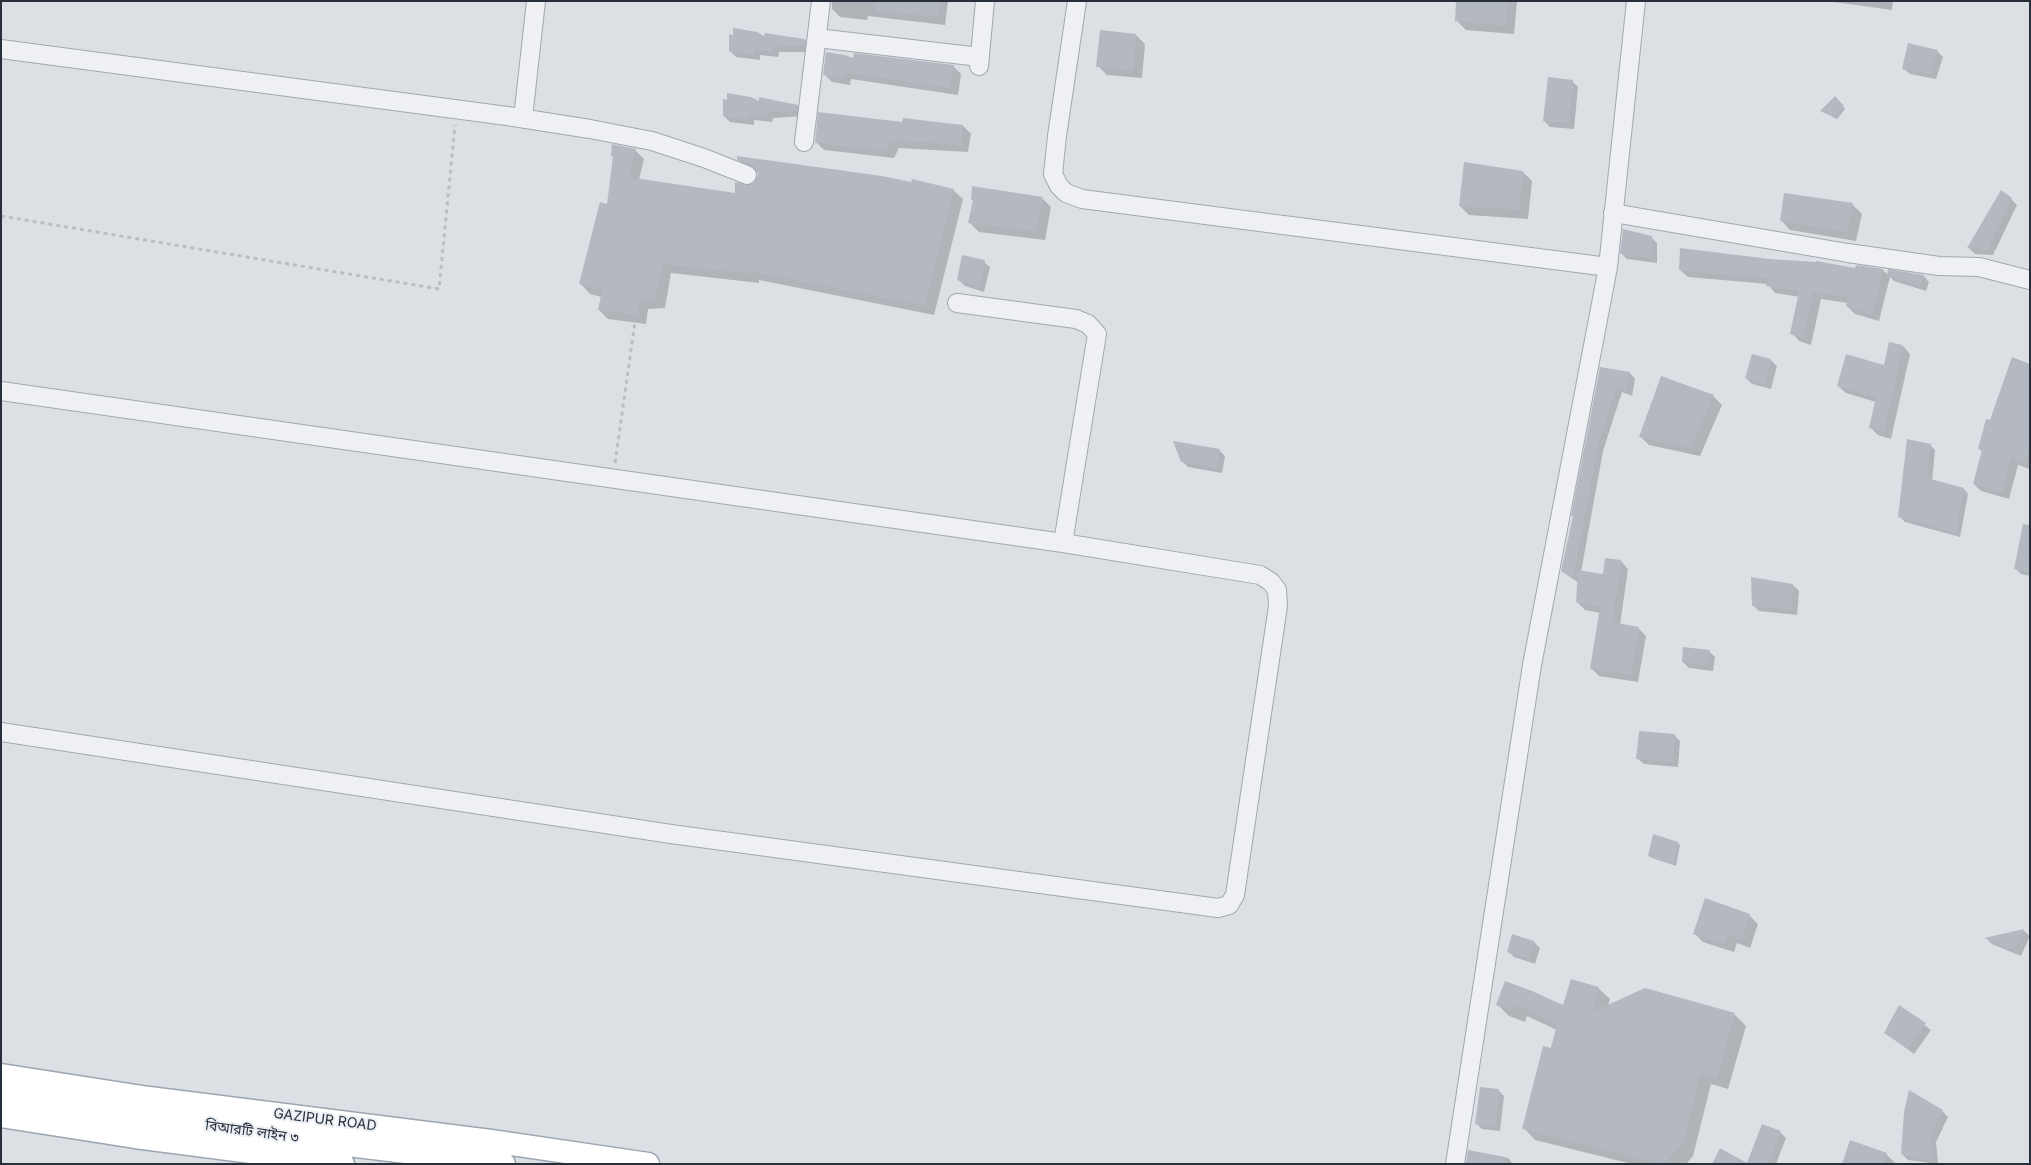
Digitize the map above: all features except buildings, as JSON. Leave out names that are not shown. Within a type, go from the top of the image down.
[{"type":"main road","name":"GAZIPUR ROAD","points":[[1,1075],[149,1098],[491,1141],[648,1164]]},
{"type":"main road","name":"বিআরটি লাইন ৩","points":[[1,1096],[307,1140],[504,1164]]},
{"type":"main road","points":[[1,1116],[136,1137],[343,1164]]},
{"type":"street","points":[[522,118],[536,1]]},
{"type":"street","points":[[804,142],[822,1]]},
{"type":"street","points":[[817,38],[979,61],[986,1]]},
{"type":"street","points":[[1077,1],[1053,174],[1059,186],[1066,193],[1082,199],[1608,267]]},
{"type":"street","points":[[1455,1164],[1532,665],[1608,267],[1636,1]]},
{"type":"street","points":[[1,49],[522,118],[652,141],[704,158],[747,175]]},
{"type":"street","points":[[1613,212],[1884,258],[1940,266],[1979,267],[2030,280]]},
{"type":"street","points":[[957,303],[1076,319],[1088,324],[1097,334],[1063,543]]},
{"type":"street","points":[[1,391],[1063,543],[1260,575],[1271,582],[1278,590],[1278,606],[1235,895],[1229,905],[1218,908],[1162,902],[671,834],[1,732]]},
{"type":"path","points":[[1,216],[439,290],[457,109]]},
{"type":"path","points":[[615,479],[615,456],[635,322]]}]
